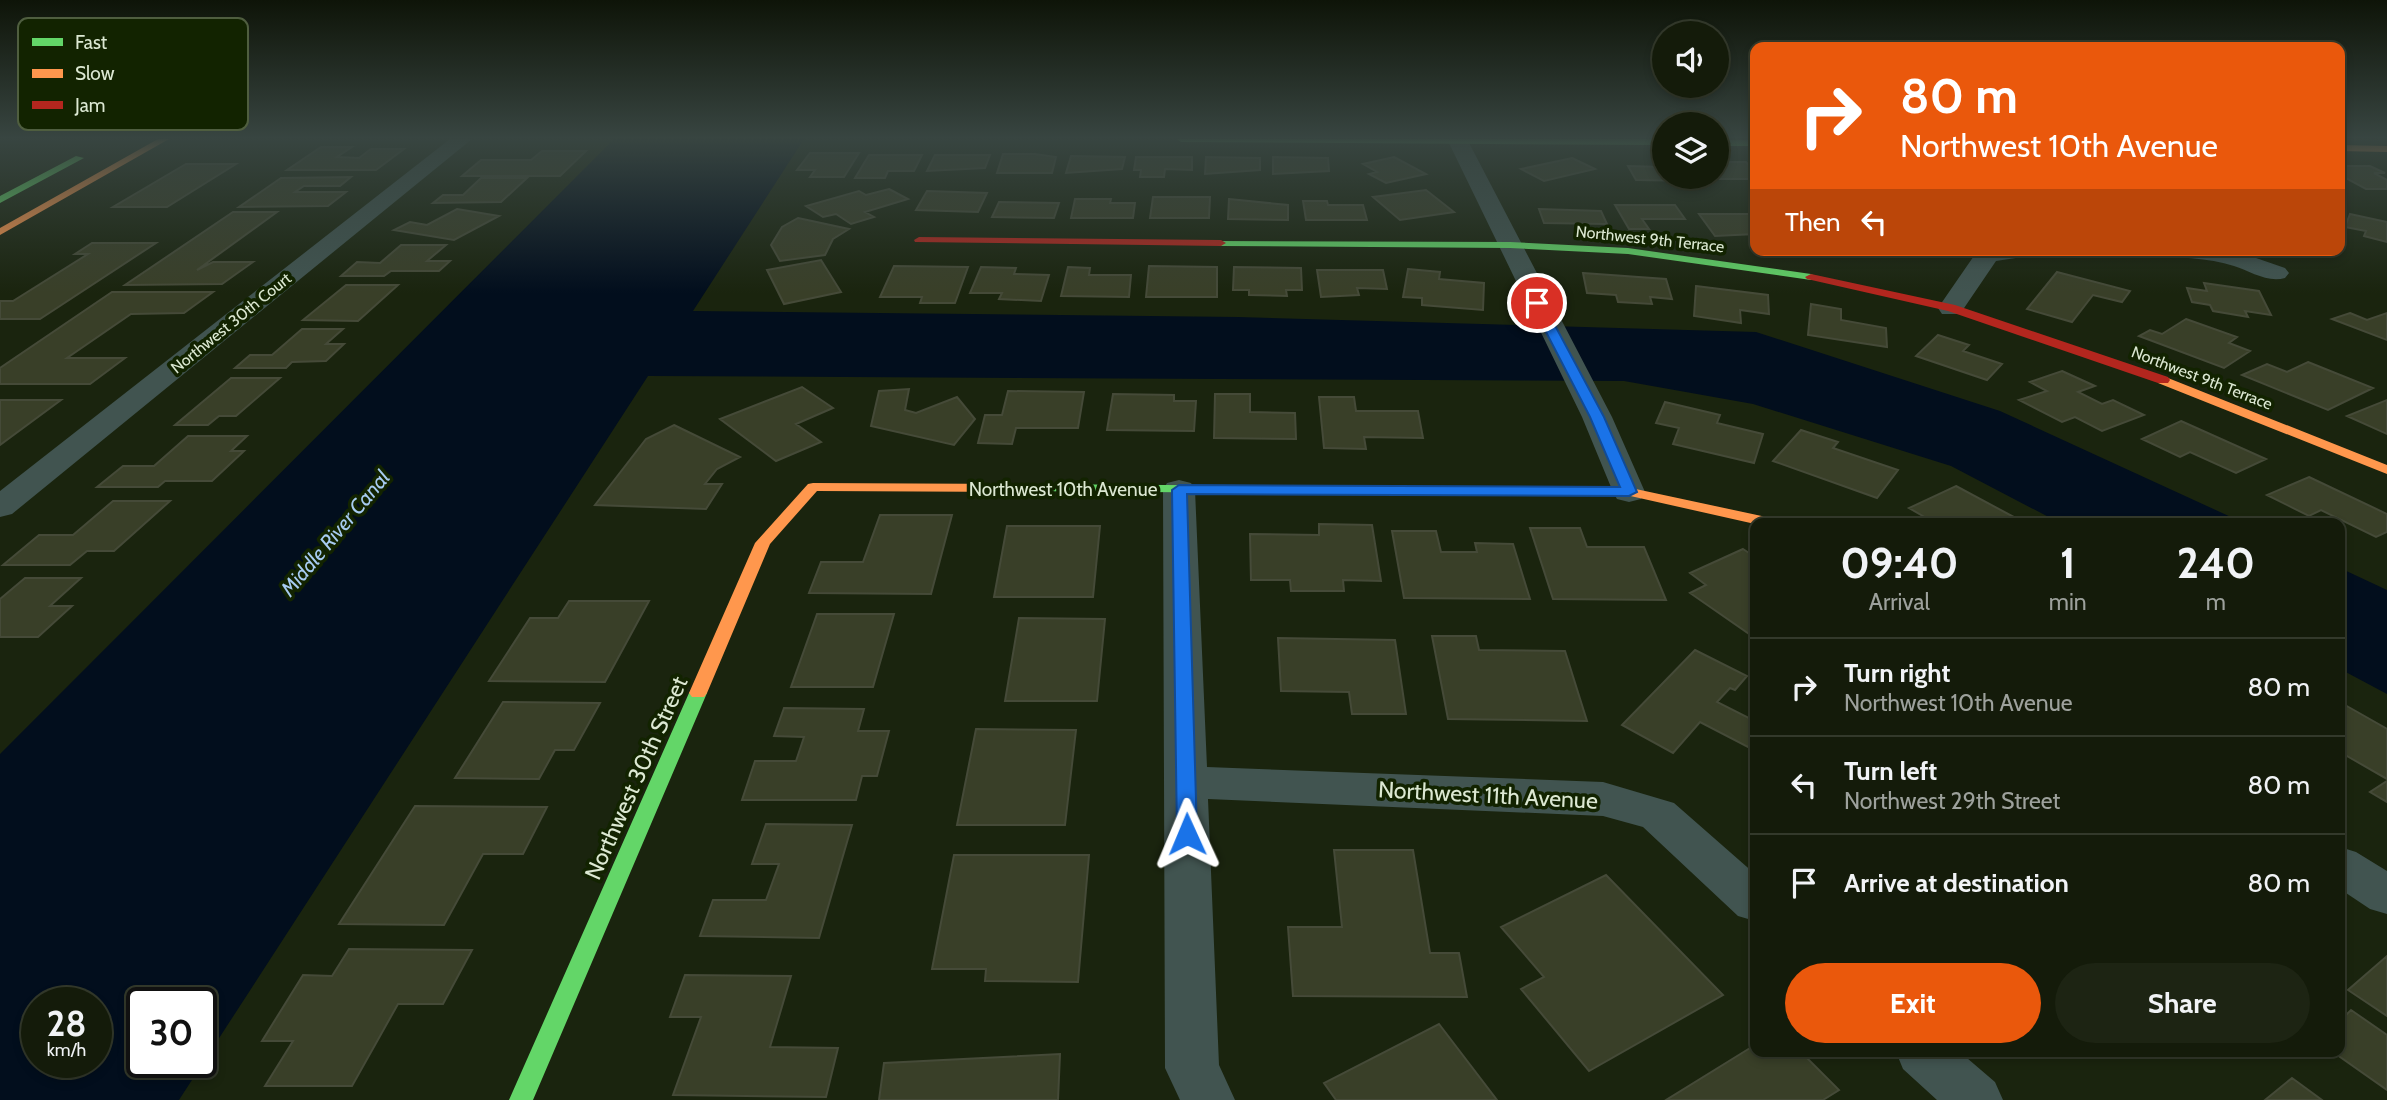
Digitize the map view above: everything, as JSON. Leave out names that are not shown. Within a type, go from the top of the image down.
[{"type":"street","points":[[0,200],[18,190]]},
{"type":"street","points":[[0,232],[73,190]]},
{"type":"street","name":"Northwest 30th Court","points":[[0,507],[398,190]]},
{"type":"street","points":[[1483,190],[1537,303],[1597,417],[1629,492]]},
{"type":"street","name":"Northwest 9th Terrace","points":[[919,240],[1510,245],[1628,251],[1797,274],[1951,308],[2167,381],[2387,470]]},
{"type":"street","points":[[1951,308],[1987,256]]},
{"type":"street","points":[[2222,256],[2236,258],[2276,273]]},
{"type":"street","name":"Northwest 10th Avenue","points":[[813,487],[1629,492],[1750,518]]},
{"type":"street","name":"Northwest 30th Street","points":[[520,1100],[763,544],[813,487]]},
{"type":"street","points":[[1179,490],[1192,1068],[1208,1100]]},
{"type":"street","name":"Northwest 11th Avenue","points":[[1186,782],[1603,799],[1658,815],[1750,898]]},
{"type":"street","points":[[2345,868],[2387,895]]},
{"type":"street","points":[[1928,1057],[1976,1100]]},
{"type":"water","name":"Middle River Canal","points":[[563,190],[771,190],[693,311],[1238,317],[1756,332],[2000,411],[2233,518],[2050,518],[1951,466],[1753,404],[1624,381],[648,376],[217,1041],[217,987],[126,987],[126,1078],[193,1078],[179,1100],[0,1100],[0,754]]},
{"type":"water","points":[[2345,570],[2387,590],[2387,694],[2345,672]]},
{"type":"building","points":[[141,190],[194,190],[167,207],[113,207]]},
{"type":"building","points":[[263,190],[346,192],[328,206],[239,207]]},
{"type":"building","points":[[468,190],[514,190],[501,202],[433,203],[443,195],[463,195]]},
{"type":"building","points":[[892,190],[908,199],[865,212],[874,217],[851,224],[836,214],[823,217],[806,206],[859,191],[866,195]]},
{"type":"building","points":[[1426,190],[1454,212],[1400,220],[1373,197]]},
{"type":"building","points":[[927,191],[987,193],[978,212],[916,210]]},
{"type":"building","points":[[1153,197],[1210,197],[1209,218],[1150,218]]},
{"type":"building","points":[[1075,199],[1111,199],[1110,203],[1135,203],[1133,218],[1071,218]]},
{"type":"building","points":[[1229,199],[1288,205],[1288,220],[1228,219]]},
{"type":"building","points":[[1303,201],[1327,201],[1328,205],[1363,205],[1367,220],[1306,220]]},
{"type":"building","points":[[999,202],[1059,203],[1054,218],[992,217]]},
{"type":"building","points":[[1615,205],[1675,205],[1685,219],[1642,219],[1649,229],[1629,229]]},
{"type":"building","points":[[457,209],[499,216],[454,240],[394,230],[410,222],[427,225]]},
{"type":"building","points":[[1539,209],[1601,211],[1607,224],[1544,223]]},
{"type":"building","points":[[233,212],[277,212],[197,270],[213,262],[253,262],[222,284],[125,285]]},
{"type":"building","points":[[1699,214],[1750,214],[1750,234],[1715,236]]},
{"type":"building","points":[[2350,214],[2387,222],[2387,242],[2364,236],[2366,231],[2345,227]]},
{"type":"building","points":[[798,218],[849,229],[833,239],[825,255],[780,261],[771,245],[782,227]]},
{"type":"building","points":[[92,243],[156,243],[40,319],[0,319],[0,301],[13,301],[88,254],[75,254]]},
{"type":"building","points":[[401,245],[446,245],[427,261],[450,261],[439,271],[391,271],[384,276],[341,276],[357,262],[380,263]]},
{"type":"building","points":[[821,260],[841,292],[784,304],[767,270]]},
{"type":"building","points":[[894,266],[968,267],[955,303],[920,303],[922,297],[880,297]]},
{"type":"building","points":[[1149,266],[1217,267],[1217,297],[1146,297]]},
{"type":"building","points":[[981,267],[1016,268],[1014,274],[1049,275],[1041,301],[999,299],[1002,293],[970,293]]},
{"type":"building","points":[[1068,267],[1090,268],[1089,275],[1131,275],[1129,297],[1061,296]]},
{"type":"building","points":[[1234,267],[1301,268],[1302,290],[1286,290],[1287,296],[1249,295],[1249,290],[1233,290]]},
{"type":"building","points":[[1408,269],[1440,272],[1439,279],[1484,283],[1483,310],[1422,305],[1422,298],[1403,297]]},
{"type":"building","points":[[1317,270],[1383,270],[1387,289],[1357,288],[1359,295],[1321,297]]},
{"type":"building","points":[[2057,272],[2130,291],[2122,302],[2093,295],[2072,322],[2027,309]]},
{"type":"building","points":[[1583,273],[1666,279],[1672,299],[1650,297],[1652,304],[1618,302],[1616,295],[1587,293]]},
{"type":"building","points":[[2204,283],[2259,291],[2271,315],[2245,311],[2248,317],[2213,311],[2210,305],[2192,302],[2187,288],[2207,291]]},
{"type":"building","points":[[346,285],[398,285],[358,321],[303,320]]},
{"type":"building","points":[[1696,286],[1768,295],[1769,314],[1740,310],[1741,323],[1694,316]]},
{"type":"building","points":[[112,292],[213,292],[184,313],[131,314],[67,358],[125,358],[90,384],[0,384],[0,368]]},
{"type":"building","points":[[1811,304],[1841,309],[1841,320],[1886,328],[1887,347],[1808,335]]},
{"type":"building","points":[[2350,313],[2367,320],[2387,313],[2387,340],[2332,319]]},
{"type":"building","points":[[2186,319],[2237,337],[2229,343],[2250,351],[2224,368],[2139,336],[2150,330],[2162,334]]},
{"type":"building","points":[[302,329],[343,329],[326,344],[344,344],[326,361],[292,362],[286,368],[235,368],[250,355],[272,355]]},
{"type":"building","points":[[1938,335],[1969,345],[1963,351],[2002,364],[1987,380],[1916,356]]},
{"type":"building","points":[[2308,362],[2373,388],[2328,410],[2242,375],[2267,364],[2287,372]]},
{"type":"building","points":[[2062,371],[2095,386],[2078,392],[2102,404],[2113,400],[2144,415],[2102,431],[2075,417],[2062,422],[2019,400],[2047,391],[2030,382]]},
{"type":"building","points":[[231,378],[280,378],[236,416],[219,416],[208,425],[175,425]]},
{"type":"building","points":[[802,387],[833,408],[796,424],[821,442],[776,461],[720,419]]},
{"type":"building","points":[[909,389],[905,410],[916,413],[957,397],[975,419],[954,445],[871,426],[879,391]]},
{"type":"building","points":[[1008,391],[1084,392],[1078,428],[1016,428],[1012,444],[978,443],[985,415],[1002,415]]},
{"type":"building","points":[[1113,394],[1174,395],[1174,401],[1196,401],[1194,431],[1107,430]]},
{"type":"building","points":[[1215,394],[1250,394],[1250,412],[1295,413],[1296,439],[1214,438]]},
{"type":"building","points":[[1319,397],[1354,397],[1356,411],[1418,411],[1423,438],[1364,437],[1366,449],[1324,448]]},
{"type":"building","points":[[0,400],[61,400],[0,445]]},
{"type":"building","points":[[2387,400],[2387,434],[2347,416]]},
{"type":"building","points":[[1665,402],[1720,415],[1717,423],[1763,434],[1754,463],[1673,444],[1679,428],[1656,423]]},
{"type":"building","points":[[2181,421],[2266,459],[2236,473],[2190,452],[2180,457],[2142,439]]},
{"type":"building","points":[[674,425],[740,457],[717,469],[705,484],[722,484],[706,509],[595,505],[646,439]]},
{"type":"building","points":[[1801,430],[1838,442],[1833,448],[1898,470],[1877,498],[1773,461]]},
{"type":"building","points":[[188,436],[247,436],[231,451],[244,451],[212,481],[165,481],[158,487],[97,487],[123,466],[154,466]]},
{"type":"building","points":[[2309,477],[2387,514],[2387,532],[2376,537],[2345,522],[2345,518],[2337,518],[2321,510],[2309,516],[2267,495]]},
{"type":"building","points":[[1956,486],[2016,518],[1926,518],[1909,508]]},
{"type":"building","points":[[113,501],[170,501],[114,551],[87,551],[70,565],[3,565],[39,535],[73,535]]},
{"type":"building","points":[[880,515],[952,515],[931,594],[809,593],[821,562],[863,562]]},
{"type":"building","points":[[1319,524],[1372,525],[1381,581],[1343,580],[1344,591],[1291,591],[1290,580],[1251,580],[1250,534],[1319,535]]},
{"type":"building","points":[[1007,526],[1100,526],[1093,597],[994,597]]},
{"type":"building","points":[[1530,528],[1580,528],[1587,547],[1644,547],[1666,600],[1553,599]]},
{"type":"building","points":[[1392,531],[1436,531],[1441,552],[1477,552],[1475,543],[1513,544],[1530,599],[1404,598]]},
{"type":"building","points":[[1743,549],[1750,554],[1750,635],[1690,593],[1706,585],[1690,573]]},
{"type":"building","points":[[25,578],[81,578],[50,606],[72,606],[38,637],[0,637],[0,599]]},
{"type":"building","points":[[569,601],[649,601],[605,682],[489,681],[530,618],[558,618]]},
{"type":"building","points":[[817,614],[894,614],[873,687],[791,687]]},
{"type":"building","points":[[1019,618],[1105,619],[1097,701],[1005,701]]},
{"type":"building","points":[[1432,636],[1476,636],[1479,650],[1565,651],[1587,721],[1448,719]]},
{"type":"building","points":[[1278,638],[1395,640],[1406,714],[1352,714],[1349,692],[1281,691]]},
{"type":"building","points":[[1695,650],[1747,676],[1735,690],[1730,688],[1717,702],[1750,718],[1748,747],[1700,722],[1673,753],[1622,725]]},
{"type":"building","points":[[503,702],[600,703],[574,750],[555,750],[539,779],[455,778]]},
{"type":"building","points":[[2345,705],[2387,729],[2387,779],[2345,755]]},
{"type":"building","points":[[784,708],[864,709],[858,731],[889,731],[877,776],[862,776],[856,800],[742,800],[755,761],[796,761],[804,737],[774,736]]},
{"type":"building","points":[[976,729],[1076,730],[1065,825],[957,825]]},
{"type":"building","points":[[2387,781],[2387,802],[2370,792]]},
{"type":"building","points":[[415,806],[547,807],[523,854],[483,854],[444,925],[339,924]]},
{"type":"building","points":[[766,824],[852,825],[819,938],[700,936],[713,900],[766,900],[779,864],[752,864]]},
{"type":"building","points":[[1334,850],[1413,850],[1430,953],[1459,953],[1467,997],[1293,996],[1288,927],[1342,927]]},
{"type":"building","points":[[954,855],[1089,855],[1078,982],[985,981],[986,969],[932,969]]},
{"type":"building","points":[[1606,875],[1723,995],[1589,1071],[1521,989],[1544,977],[1501,927]]},
{"type":"building","points":[[349,949],[472,950],[443,1004],[398,1004],[352,1086],[265,1086],[293,1041],[262,1041],[303,975],[332,976]]},
{"type":"building","points":[[2387,956],[2387,1016],[2348,990]]},
{"type":"building","points":[[685,975],[791,976],[770,1047],[838,1048],[826,1097],[673,1095],[701,1017],[670,1017]]},
{"type":"building","points":[[2351,1010],[2387,1035],[2387,1090],[2340,1057],[2345,1057],[2345,1016]]},
{"type":"building","points":[[1439,1024],[1497,1100],[1336,1100],[1324,1083]]},
{"type":"building","points":[[1750,1048],[1750,1057],[1806,1057],[1839,1090],[1823,1100],[1666,1100]]},
{"type":"building","points":[[1060,1054],[1058,1100],[879,1100],[884,1063]]},
{"type":"building","points":[[2292,1078],[2322,1100],[2265,1100]]},
{"type":"traffic: fast","points":[[0,200],[18,190]]},
{"type":"traffic: fast","points":[[1221,243],[1510,245],[1628,251],[1811,277]]},
{"type":"traffic: fast","points":[[1021,488],[1631,492]]},
{"type":"traffic: fast","points":[[521,1100],[698,693]]},
{"type":"traffic: slow","points":[[0,232],[73,190]]},
{"type":"traffic: slow","points":[[2163,380],[2387,470]]},
{"type":"traffic: slow","points":[[698,693],[763,543],[813,487],[1021,488]]},
{"type":"traffic: slow","points":[[1631,492],[1750,518]]},
{"type":"traffic: jam","points":[[919,240],[1221,243]]},
{"type":"traffic: jam","points":[[1811,277],[1951,308],[2163,380]]},
{"type":"route","points":[[1187,834],[1179,490],[1629,492],[1597,417],[1537,303]]}]
